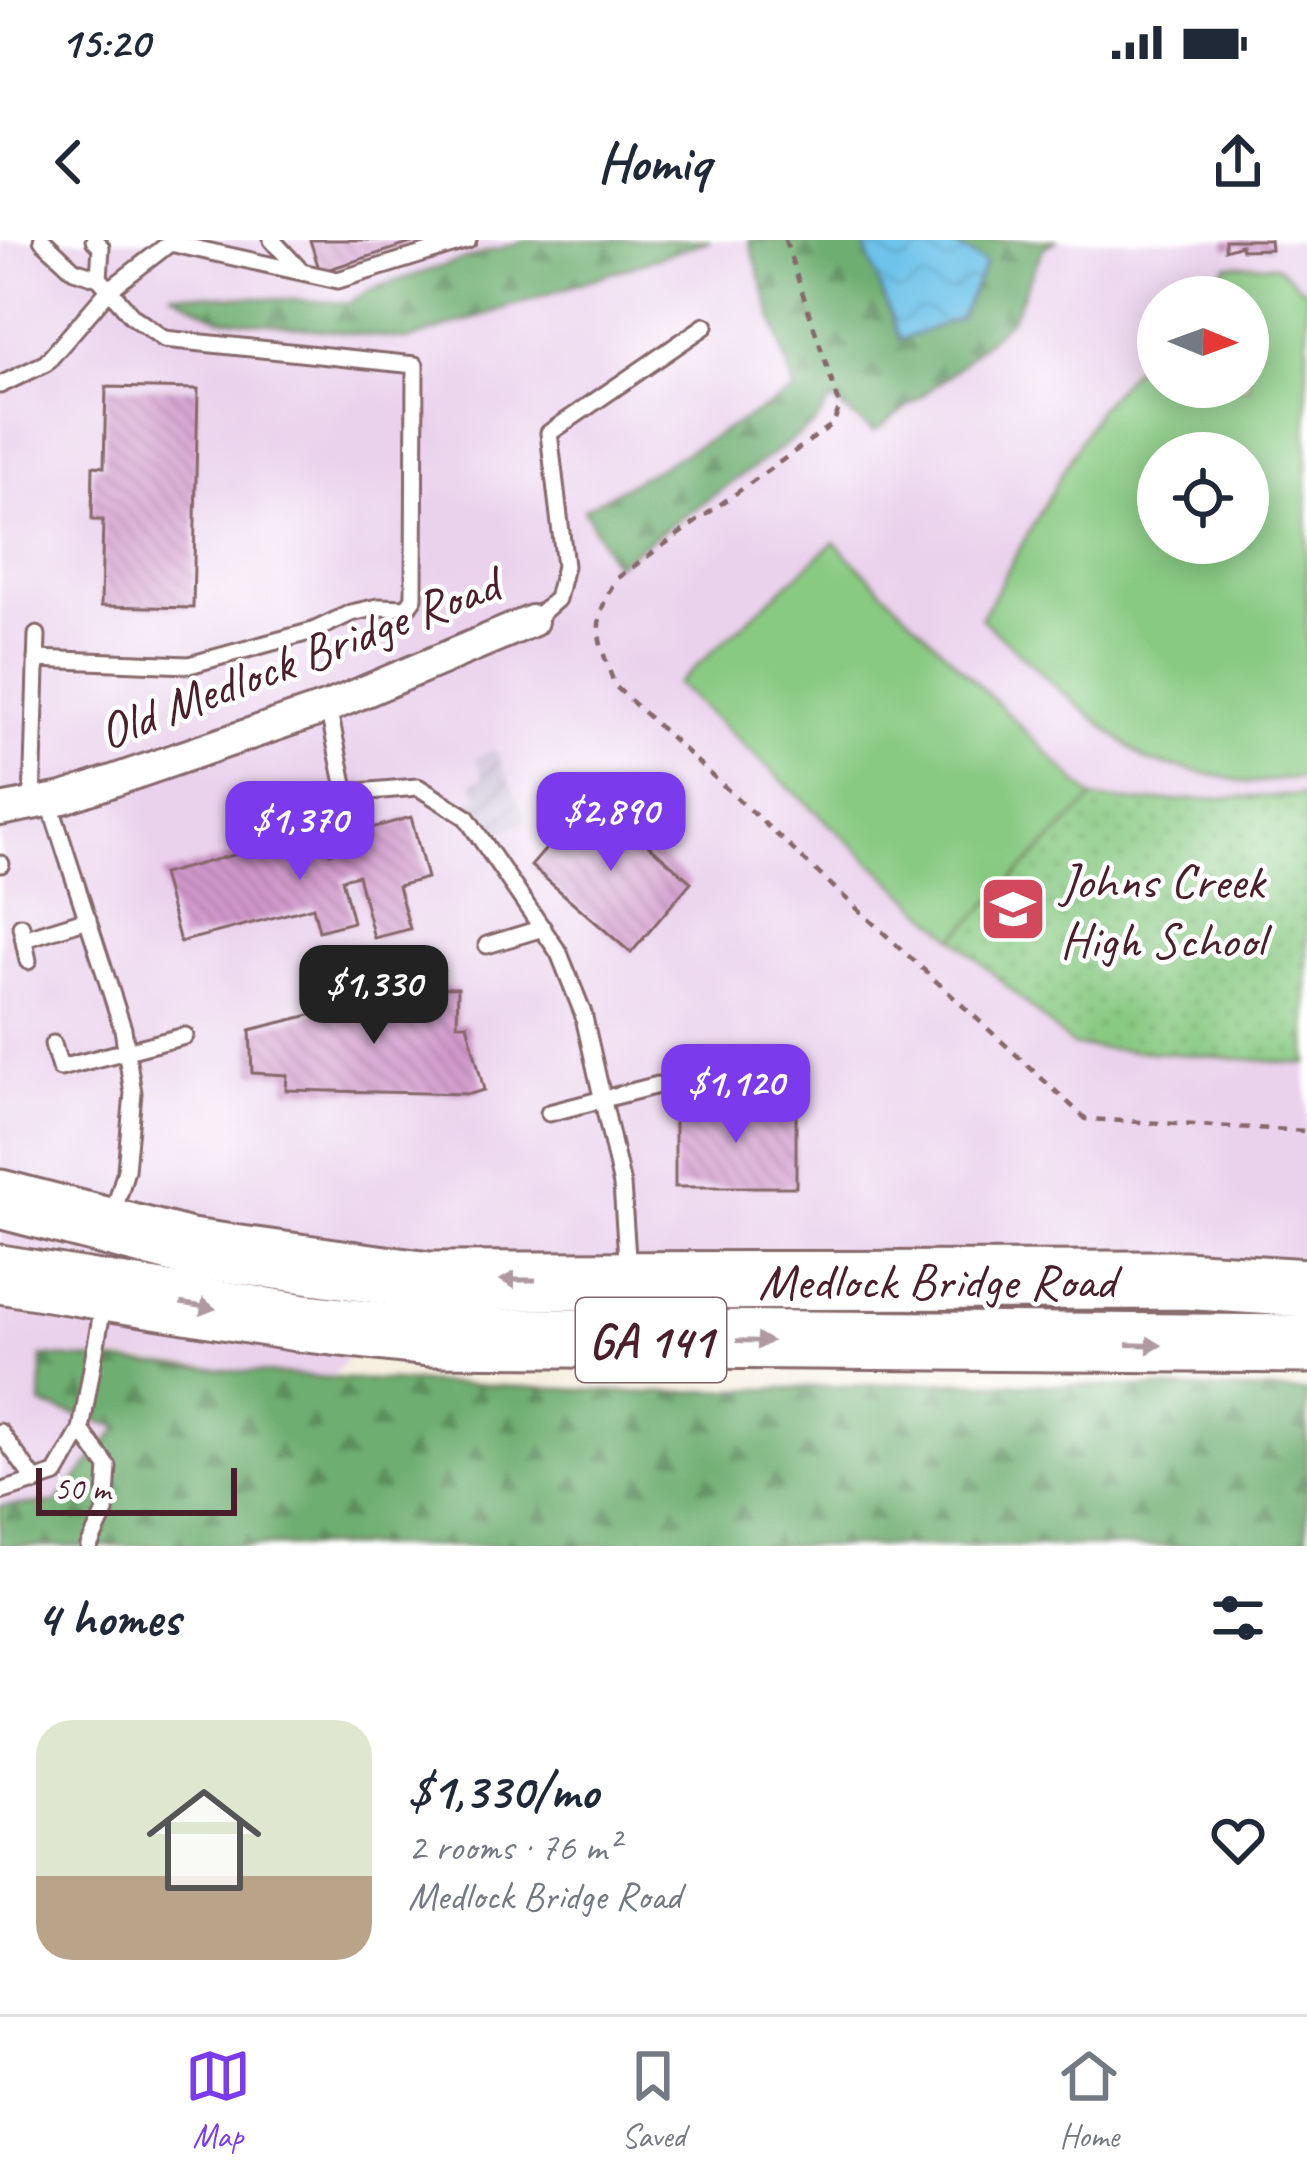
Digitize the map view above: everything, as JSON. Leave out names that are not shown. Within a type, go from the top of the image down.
[{"type":"highway","name":"Medlock Bridge Road","points":[[0,1199],[190,1248],[428,1280],[1183,1280],[1307,1288]]},
{"type":"highway","name":"Medlock Bridge Road","points":[[0,1274],[298,1322],[429,1337],[1307,1344]]},
{"type":"street","name":"Old Medlock Bridge Road","points":[[0,810],[40,802],[328,707],[532,621]]},
{"type":"lane","points":[[36,659],[189,665],[314,632],[351,614],[411,606],[413,598],[415,365],[164,339],[132,316],[104,284],[74,270],[42,240]]},
{"type":"lane","points":[[272,240],[301,271]]},
{"type":"lane","points":[[0,385],[46,363],[104,284],[170,243],[338,280],[468,240]]},
{"type":"lane","points":[[98,242],[104,284]]},
{"type":"lane","name":"Old Medlock Bridge Road","points":[[532,621],[557,599],[565,566],[549,433],[705,326]]},
{"type":"lane","points":[[37,635],[40,802],[88,919],[123,1029],[133,1093],[126,1170],[110,1227]]},
{"type":"lane","points":[[328,707],[346,793],[418,788],[466,817],[559,952],[583,1013],[622,1185],[632,1339]]},
{"type":"lane","points":[[28,961],[22,933],[88,919]]},
{"type":"lane","points":[[487,945],[543,928]]},
{"type":"lane","points":[[53,1044],[60,1069],[185,1036]]},
{"type":"lane","points":[[549,1113],[658,1085]]},
{"type":"lane","points":[[0,1492],[56,1474],[81,1430],[105,1291]]},
{"type":"lane","points":[[81,1430],[108,1467],[105,1512],[89,1546]]},
{"type":"lane","points":[[0,1432],[36,1482]]},
{"type":"path","points":[[785,240],[840,406],[833,424],[616,579],[599,608],[598,639],[615,686],[1086,1119],[1307,1131]]},
{"type":"shaded area","points":[[0,240],[525,240],[371,289],[349,303],[173,294],[219,318],[409,340],[711,240],[749,240],[795,390],[585,509],[831,399],[874,431],[948,376],[1012,318],[1044,247],[1058,240],[1307,240],[1307,1293],[882,1275],[893,1330],[441,1242],[331,1378],[42,1356],[120,1426],[56,1503],[0,1506]]},
{"type":"shaded area","points":[[495,749],[527,820],[493,836],[467,801],[479,797],[472,783],[483,779],[476,758]]},
{"type":"green space","points":[[525,240],[711,240],[409,340],[219,318],[170,293],[349,303],[371,289]]},
{"type":"green space","points":[[749,240],[1058,240],[1044,247],[1012,318],[948,376],[874,432],[831,400],[815,424],[614,565],[584,509],[795,391]]},
{"type":"green space","points":[[1228,265],[1276,265],[1307,292],[1307,777],[1250,783],[1147,761],[981,618],[1098,409],[1137,365],[1137,408],[1269,408],[1269,276],[1218,276]]},
{"type":"green space","points":[[834,542],[1093,798],[954,938],[677,684]]},
{"type":"green space","points":[[1307,795],[1307,1064],[1073,1046],[954,938],[1093,798],[1139,802]]},
{"type":"green space","points":[[42,1356],[331,1378],[649,1393],[955,1382],[1307,1392],[1307,1546],[0,1546],[0,1506],[56,1503],[120,1427],[41,1405]]},
{"type":"water","points":[[945,240],[986,263],[960,318],[900,340],[863,242]]},
{"type":"building","points":[[310,240],[418,240],[418,241],[320,272]]},
{"type":"building","points":[[1225,240],[1270,240],[1271,249],[1242,250],[1241,245],[1225,250]]},
{"type":"building","points":[[106,387],[198,389],[193,608],[101,606],[103,520],[92,520],[93,466],[104,467]]},
{"type":"building","points":[[592,796],[691,882],[631,953],[531,866]]},
{"type":"building","points":[[411,817],[427,878],[398,886],[410,929],[374,938],[358,875],[342,879],[353,922],[319,931],[313,907],[180,942],[162,874],[324,831],[330,853],[349,848],[346,835]]},
{"type":"building","points":[[423,987],[458,988],[457,1024],[467,1024],[484,1090],[470,1094],[286,1090],[287,1075],[252,1073],[250,1030]]},
{"type":"building","points":[[675,1104],[796,1104],[796,1187],[675,1187]]},
{"type":"place","name":"Johns Creek High School","points":[[1013,909]]}]
